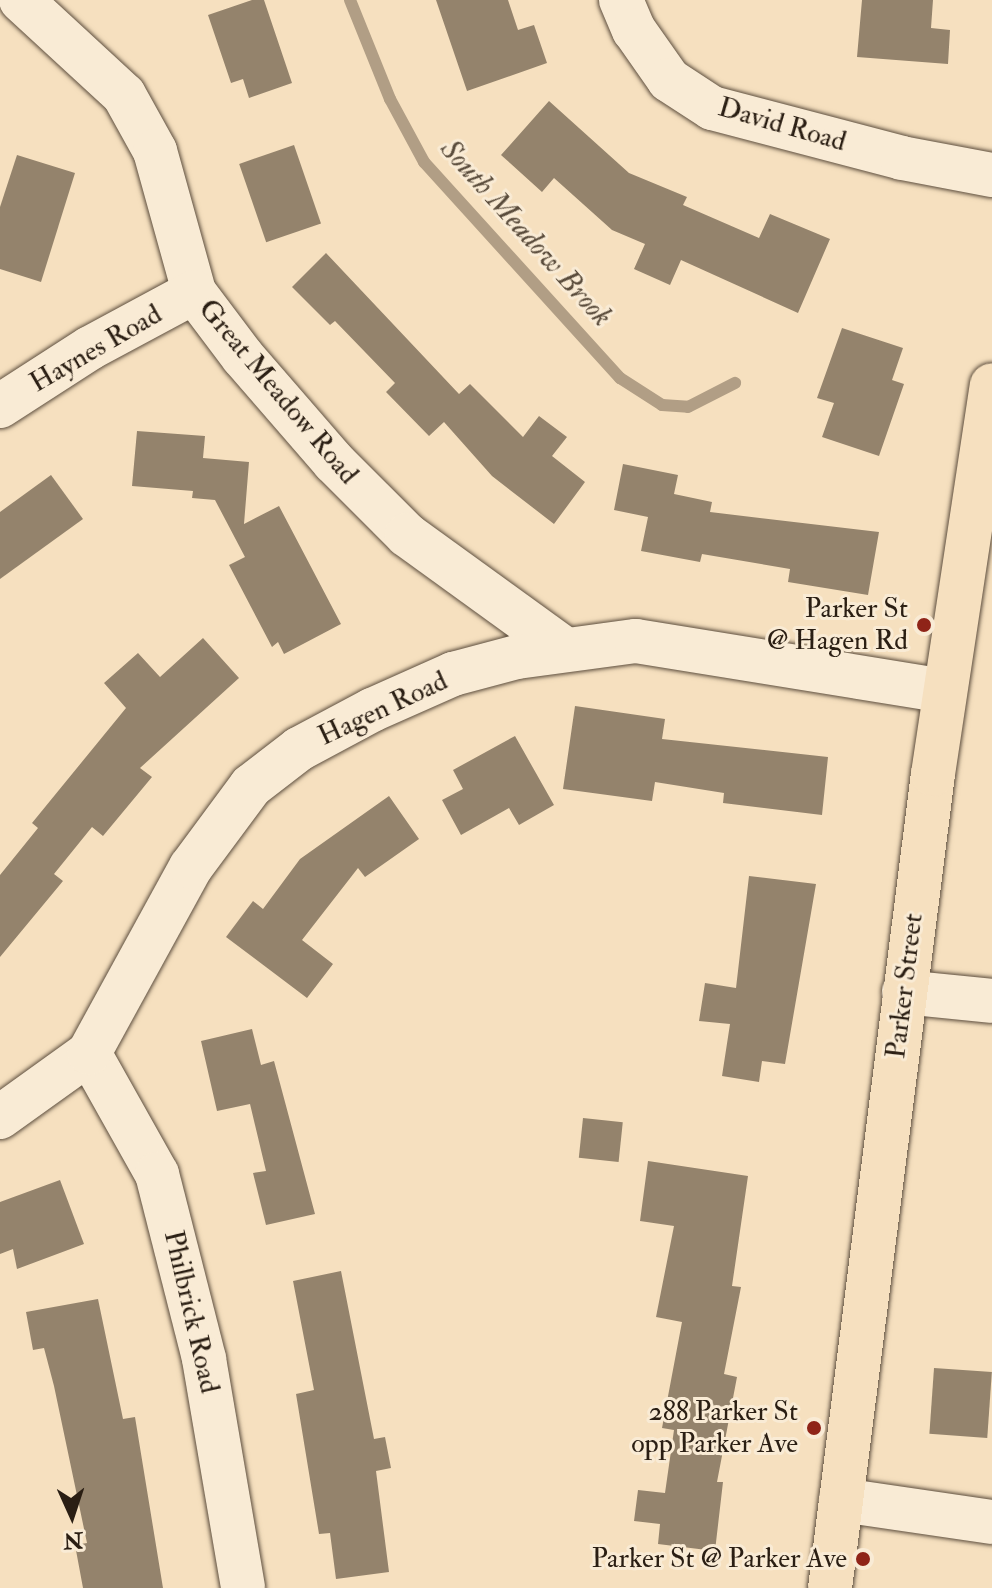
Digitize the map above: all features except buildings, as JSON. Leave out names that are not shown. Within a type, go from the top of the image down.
[{"type":"main road","name":"Parker Street","points":[[830,1588],[944,691],[992,385]]},
{"type":"street","name":"Great Meadow Road","points":[[21,0],[124,95],[155,151],[194,292],[334,462],[407,535],[563,648]]},
{"type":"street","name":"David Road","points":[[621,0],[634,30],[669,80],[712,108],[902,158],[992,175]]},
{"type":"street","name":"Haynes Road","points":[[0,406],[90,348],[194,292]]},
{"type":"street","name":"Hagen Road","points":[[0,1117],[20,1108],[89,1053],[191,867],[251,786],[299,749],[453,674],[563,648],[636,641],[944,691]]},
{"type":"street","points":[[904,992],[992,1001]]},
{"type":"street","name":"Philbrick Road","points":[[89,1053],[157,1174],[201,1344],[243,1588]]},
{"type":"street","points":[[841,1500],[992,1522]]},
{"type":"waterway","name":"South Meadow Brook","points":[[350,0],[390,99],[424,162],[620,378],[662,405],[688,407],[735,383]]},
{"type":"place","name":"Parker St @ Hagen Rd","points":[[924,625]]},
{"type":"place","name":"288 Parker St opp Parker Ave","points":[[814,1428]]},
{"type":"place","name":"Parker St @ Parker Ave","points":[[863,1559]]}]
